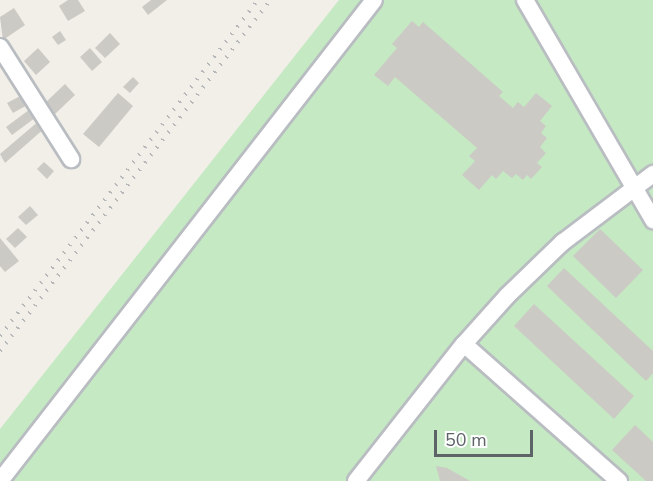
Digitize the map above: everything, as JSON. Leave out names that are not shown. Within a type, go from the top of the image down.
[{"type":"street","points":[[0,481],[374,0]]},
{"type":"street","points":[[525,0],[653,220]]},
{"type":"street","points":[[0,47],[71,159]]},
{"type":"street","points":[[356,481],[464,344],[563,242],[633,186],[653,174]]},
{"type":"street","points":[[464,344],[620,481]]},
{"type":"green space","points":[[339,0],[653,0],[653,481],[0,481],[0,429]]},
{"type":"building","points":[[68,0],[78,0],[85,11],[68,21],[59,6]]},
{"type":"building","points":[[151,0],[167,0],[148,15],[142,7]]},
{"type":"building","points":[[14,8],[25,25],[3,40],[0,17]]},
{"type":"building","points":[[412,21],[419,27],[423,22],[503,92],[499,96],[513,108],[518,102],[524,107],[536,93],[552,106],[540,121],[546,126],[541,133],[547,138],[540,147],[546,153],[537,163],[542,167],[531,179],[527,175],[523,180],[516,174],[512,178],[503,171],[496,179],[492,175],[479,190],[462,175],[475,161],[469,156],[477,148],[395,77],[388,86],[374,75],[397,48],[392,44]]},
{"type":"building","points":[[60,31],[66,40],[58,45],[52,37]]},
{"type":"building","points":[[110,33],[120,44],[105,58],[95,48]]},
{"type":"building","points":[[38,48],[50,62],[36,75],[24,61]]},
{"type":"building","points":[[90,48],[102,62],[92,71],[80,57]]},
{"type":"building","points":[[133,77],[139,83],[130,93],[123,87]]},
{"type":"building","points":[[65,84],[75,95],[55,114],[45,103]]},
{"type":"building","points":[[118,93],[133,106],[99,147],[83,134]]},
{"type":"building","points":[[24,94],[29,104],[13,113],[7,103]]},
{"type":"building","points":[[33,107],[39,115],[12,135],[6,127]]},
{"type":"building","points":[[40,120],[46,127],[5,163],[0,154]]},
{"type":"building","points":[[44,162],[54,171],[47,179],[37,169]]},
{"type":"building","points":[[30,206],[38,215],[26,225],[18,217]]},
{"type":"building","points":[[18,228],[27,237],[15,248],[6,239]]},
{"type":"building","points":[[600,229],[643,270],[616,298],[573,256]]},
{"type":"building","points":[[0,238],[19,261],[5,272],[0,266]]},
{"type":"building","points":[[564,268],[653,351],[653,373],[646,381],[547,286]]},
{"type":"building","points":[[534,304],[634,396],[614,419],[514,326]]},
{"type":"building","points":[[635,425],[653,442],[653,481],[646,481],[612,450]]},
{"type":"building","points":[[436,466],[447,468],[470,481],[440,481]]},
{"type":"railway","points":[[0,336],[258,0]]},
{"type":"railway","points":[[0,351],[270,0]]}]
